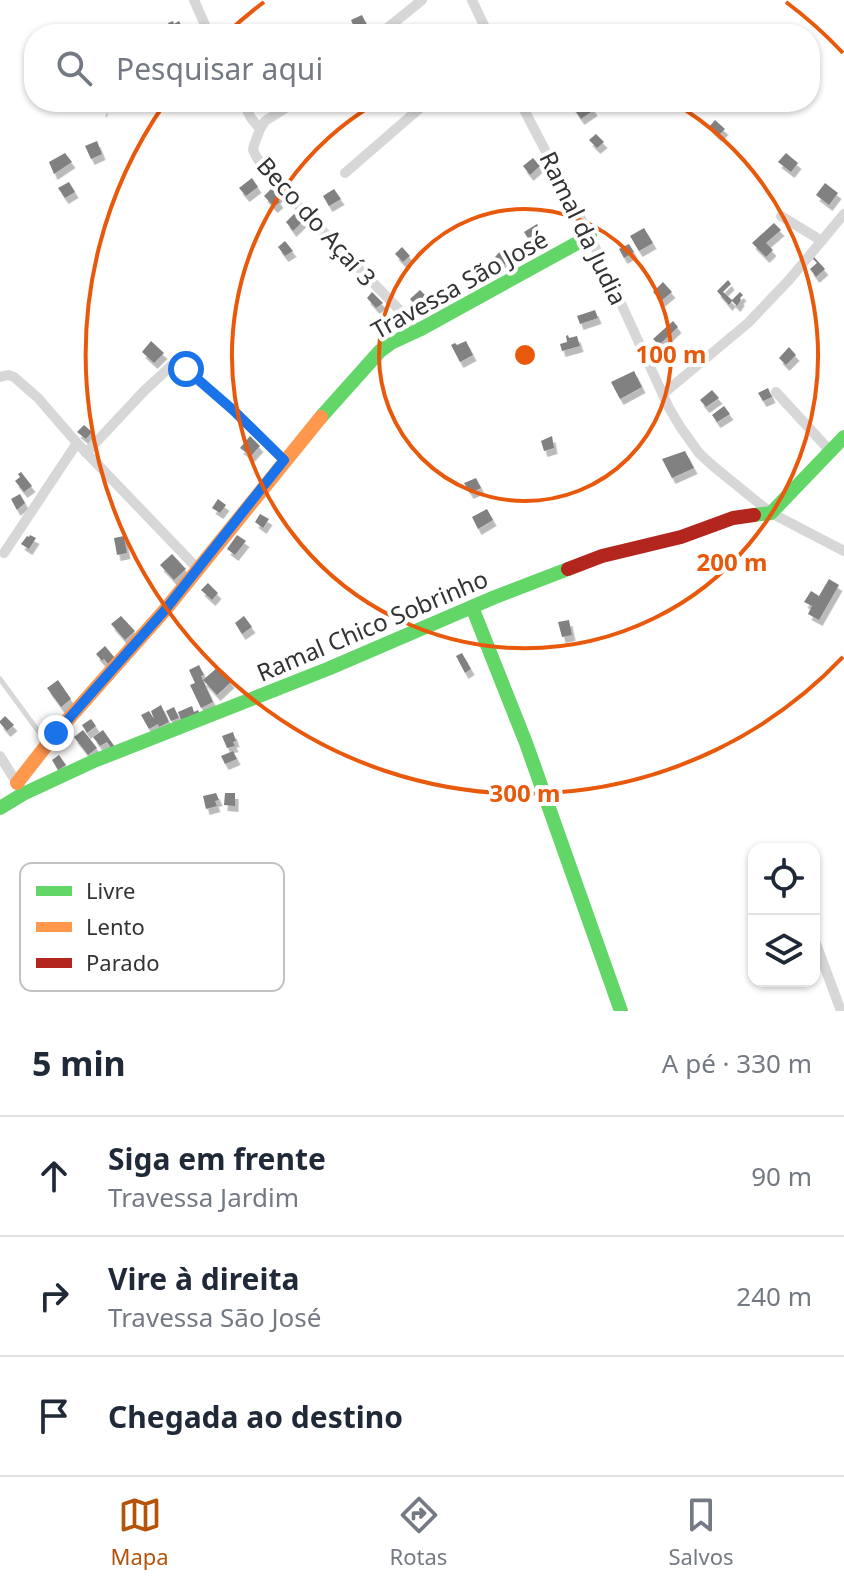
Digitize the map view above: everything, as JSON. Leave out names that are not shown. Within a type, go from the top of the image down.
[{"type":"street","points":[[194,0],[205,24]]},
{"type":"street","points":[[392,24],[422,0]]},
{"type":"street","points":[[472,0],[483,24]]},
{"type":"street","name":"Beco do Açaí 3","points":[[248,112],[260,129],[253,150],[257,158],[283,190],[419,330]]},
{"type":"street","points":[[260,129],[265,121],[279,112]]},
{"type":"street","points":[[345,173],[415,112]]},
{"type":"street","name":"Ramal da Judia","points":[[525,112],[590,236],[663,394],[699,453],[771,513],[844,551]]},
{"type":"street","points":[[663,394],[748,323],[844,214]]},
{"type":"street","points":[[781,216],[822,241]]},
{"type":"street","name":"Travessa São José","points":[[20,788],[47,744],[165,610],[338,395],[380,351],[590,236]]},
{"type":"street","points":[[86,453],[144,391],[177,362],[233,410],[284,460]]},
{"type":"street","points":[[0,377],[8,375],[38,398],[86,453],[197,568]]},
{"type":"street","points":[[776,392],[831,452]]},
{"type":"street","points":[[771,513],[844,437]]},
{"type":"street","points":[[4,553],[77,443]]},
{"type":"street","name":"Ramal Chico Sobrinho","points":[[0,808],[20,788],[330,668],[602,556],[681,537],[733,518],[771,513]]},
{"type":"street","points":[[472,607],[526,743],[621,1011]]},
{"type":"street","points":[[0,756],[20,788]]},
{"type":"street","points":[[820,954],[841,1011]]},
{"type":"lane","points":[[0,679],[47,744]]},
{"type":"path","points":[[106,117],[108,112]]},
{"type":"building","points":[[362,15],[366,24],[353,24],[351,20]]},
{"type":"building","points":[[576,112],[591,112],[581,119]]},
{"type":"building","points":[[715,120],[725,129],[718,136],[709,127]]},
{"type":"building","points":[[596,134],[604,142],[597,148],[589,140]]},
{"type":"building","points":[[97,141],[102,154],[91,159],[85,146]]},
{"type":"building","points":[[65,153],[72,162],[54,174],[49,162]]},
{"type":"building","points":[[786,153],[798,163],[791,172],[778,162]]},
{"type":"building","points":[[533,158],[540,166],[530,175],[523,166]]},
{"type":"building","points":[[252,178],[258,187],[246,196],[239,188]]},
{"type":"building","points":[[69,182],[75,192],[65,198],[58,188]]},
{"type":"building","points":[[825,183],[838,193],[829,205],[816,195]]},
{"type":"building","points":[[272,188],[281,194],[277,198],[280,202],[274,207],[264,196]]},
{"type":"building","points":[[334,189],[341,199],[329,206],[323,196]]},
{"type":"building","points":[[303,213],[307,217],[293,231],[286,222],[294,214],[299,218]]},
{"type":"building","points":[[774,223],[781,230],[766,243],[773,250],[766,257],[752,243]]},
{"type":"building","points":[[537,224],[539,234],[529,240],[524,232]]},
{"type":"building","points":[[644,228],[653,243],[639,251],[630,236]]},
{"type":"building","points":[[285,241],[293,251],[285,256],[278,247]]},
{"type":"building","points":[[629,244],[634,252],[624,258],[619,249]]},
{"type":"building","points":[[402,247],[410,256],[403,262],[395,254]]},
{"type":"building","points":[[504,247],[513,256],[504,265],[495,257]]},
{"type":"building","points":[[814,257],[825,269],[816,277],[810,269],[817,263]]},
{"type":"building","points":[[728,280],[731,284],[723,292],[732,300],[740,292],[743,295],[737,306],[732,301],[729,305],[717,291]]},
{"type":"building","points":[[663,282],[672,292],[661,301],[653,292]]},
{"type":"building","points":[[420,290],[432,302],[421,312],[410,299]]},
{"type":"building","points":[[372,292],[383,303],[376,308],[367,298]]},
{"type":"building","points":[[595,310],[598,318],[580,324],[577,316]]},
{"type":"building","points":[[673,321],[678,327],[659,345],[653,339]]},
{"type":"building","points":[[568,335],[569,338],[577,336],[580,346],[562,351],[560,344],[567,342]]},
{"type":"building","points":[[151,341],[164,353],[154,363],[142,352]]},
{"type":"building","points":[[466,341],[473,355],[460,362],[451,345]]},
{"type":"building","points":[[789,347],[796,355],[786,365],[779,358]]},
{"type":"building","points":[[634,371],[642,387],[620,399],[611,382]]},
{"type":"building","points":[[768,388],[772,397],[763,401],[758,393]]},
{"type":"building","points":[[712,390],[719,398],[706,407],[700,400]]},
{"type":"building","points":[[724,406],[730,414],[717,422],[712,415]]},
{"type":"building","points":[[84,425],[92,432],[86,439],[77,432]]},
{"type":"building","points":[[250,436],[260,446],[251,456],[240,448]]},
{"type":"building","points":[[552,436],[554,448],[544,451],[541,441]]},
{"type":"building","points":[[685,451],[694,468],[672,478],[662,459]]},
{"type":"building","points":[[21,472],[32,486],[24,492],[15,481]]},
{"type":"building","points":[[476,478],[481,488],[470,493],[464,483]]},
{"type":"building","points":[[20,494],[25,503],[17,510],[11,499]]},
{"type":"building","points":[[218,499],[226,505],[220,513],[212,508]]},
{"type":"building","points":[[487,509],[493,520],[478,529],[472,517]]},
{"type":"building","points":[[260,514],[269,519],[263,528],[255,522]]},
{"type":"building","points":[[30,535],[36,538],[29,549],[21,544]]},
{"type":"building","points":[[237,535],[246,541],[235,555],[227,549]]},
{"type":"building","points":[[124,536],[127,553],[117,555],[114,538]]},
{"type":"building","points":[[172,554],[186,569],[174,580],[160,565]]},
{"type":"building","points":[[829,579],[839,585],[819,620],[808,614],[812,606],[804,602],[811,591],[819,596]]},
{"type":"building","points":[[208,583],[218,593],[212,600],[201,590]]},
{"type":"building","points":[[121,616],[135,631],[125,640],[111,624]]},
{"type":"building","points":[[244,616],[252,627],[242,634],[235,623]]},
{"type":"building","points":[[569,620],[572,635],[562,637],[558,622]]},
{"type":"building","points":[[105,646],[115,658],[108,664],[96,654]]},
{"type":"building","points":[[462,653],[471,669],[465,673],[456,656]]},
{"type":"building","points":[[199,665],[213,702],[201,708],[190,685],[195,683],[189,670]]},
{"type":"building","points":[[218,667],[231,682],[217,695],[203,680]]},
{"type":"building","points":[[58,680],[71,699],[61,707],[47,688]]},
{"type":"building","points":[[161,705],[169,722],[149,729],[141,715],[149,711],[154,719],[151,711]]},
{"type":"building","points":[[192,706],[194,712],[198,710],[200,715],[182,723],[178,712]]},
{"type":"building","points":[[174,707],[179,718],[171,721],[166,711]]},
{"type":"building","points":[[5,716],[14,725],[7,731],[0,723]]},
{"type":"building","points":[[91,719],[96,726],[87,733],[82,725]]},
{"type":"building","points":[[83,730],[97,748],[88,755],[74,737]]},
{"type":"building","points":[[103,730],[115,747],[112,749],[107,742],[100,746],[93,737]]},
{"type":"building","points":[[233,732],[235,746],[227,748],[222,736]]},
{"type":"building","points":[[233,751],[237,759],[225,764],[221,756]]},
{"type":"building","points":[[59,755],[66,765],[58,770],[52,760]]},
{"type":"building","points":[[216,793],[219,800],[215,801],[217,806],[206,809],[203,796]]},
{"type":"building","points":[[225,793],[235,793],[235,806],[224,805]]},
{"type":"traffic: fast","points":[[321,417],[380,351],[391,343],[590,236]]},
{"type":"traffic: fast","points":[[754,515],[771,513],[844,437]]},
{"type":"traffic: fast","points":[[0,808],[94,761],[330,668],[568,569]]},
{"type":"traffic: fast","points":[[472,607],[526,743],[621,1011]]},
{"type":"traffic: slow","points":[[17,783],[56,733],[165,610],[321,417]]},
{"type":"traffic: jam","points":[[568,569],[602,556],[681,537],[733,518],[754,515]]},
{"type":"route","points":[[56,733],[165,610],[284,460],[186,369]]}]
